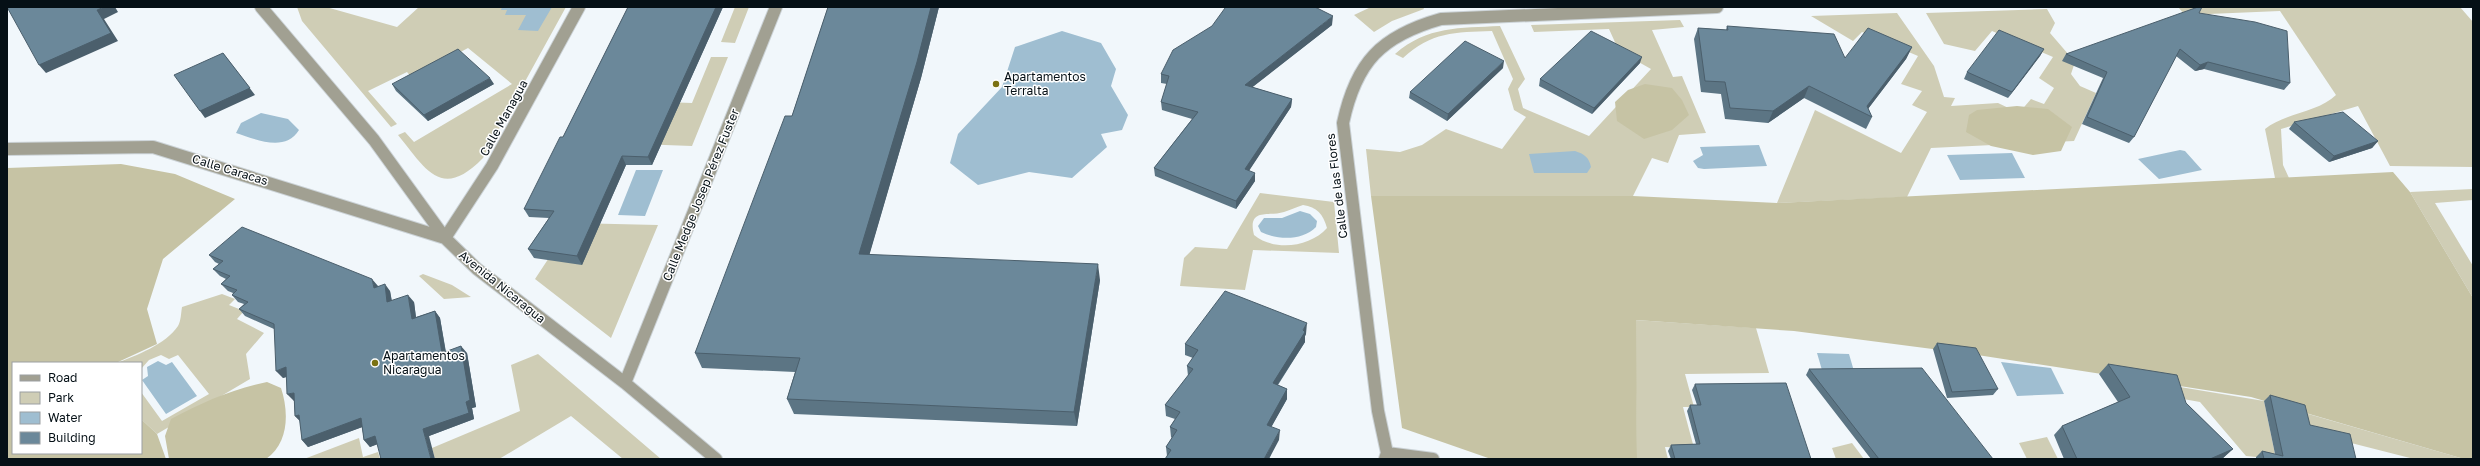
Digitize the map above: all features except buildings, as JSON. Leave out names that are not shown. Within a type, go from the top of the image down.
[{"type":"street","name":"Avenida Nicaragua","points":[[262,7],[374,140],[445,238],[477,269],[625,383],[716,459]]},
{"type":"street","name":"Calle Managua","points":[[445,238],[492,166],[579,7]]},
{"type":"street","name":"Calle Medge Josep Pérez Fuster","points":[[625,383],[776,7]]},
{"type":"street","name":"Calle de las Flores","points":[[1386,456],[1378,410],[1344,141],[1343,123],[1347,98],[1357,74],[1376,50],[1400,32],[1441,19],[1717,7]]},
{"type":"street","name":"Calle Caracas","points":[[7,149],[153,147],[445,238]]},
{"type":"street","points":[[1386,456],[1433,459]]},
{"type":"green space","points":[[297,7],[326,7],[397,27],[419,7],[566,7],[483,158],[468,171],[456,177],[445,179],[426,169],[398,135],[405,132],[414,142],[512,84],[468,48],[412,78],[407,72],[368,91],[397,124],[391,127],[302,21]]},
{"type":"green space","points":[[735,7],[749,7],[735,43],[721,42]]},
{"type":"green space","points":[[1371,7],[1423,7],[1424,9],[1392,21],[1374,32],[1354,15]]},
{"type":"green space","points":[[2178,7],[2460,7],[2473,22],[2473,167],[2390,166],[2358,106],[2281,129],[2283,165],[2289,178],[2275,178],[2265,129],[2282,119],[2321,105],[2336,95],[2280,11],[2185,15]]},
{"type":"green space","points":[[2047,9],[2055,23],[2050,33],[2075,62],[2071,74],[2080,86],[2096,93],[2074,141],[1931,148],[1907,197],[1777,203],[1815,110],[1901,153],[1927,112],[1912,105],[1922,91],[1901,84],[1918,56],[1862,32],[1853,41],[1811,16],[1897,13],[1934,66],[1944,97],[1955,98],[1951,106],[1998,103],[2019,113],[2031,99],[2044,104],[2054,88],[2039,78],[2053,57],[1992,31],[1975,51],[1944,44],[1926,13]]},
{"type":"green space","points":[[1680,20],[1684,27],[1652,30],[1673,77],[1682,76],[1706,133],[1679,135],[1668,163],[1652,158],[1633,196],[1371,196],[1366,149],[1400,152],[1422,145],[1446,129],[1502,149],[1526,117],[1514,110],[1508,89],[1513,79],[1492,31],[1444,35],[1434,38],[1413,49],[1403,58],[1395,54],[1419,38],[1444,30],[1500,26],[1525,79],[1518,89],[1523,108],[1589,136],[1651,69],[1619,51],[1609,29],[1534,32],[1531,25]]},
{"type":"green space","points":[[711,57],[728,57],[692,146],[638,144],[636,101],[692,103]]},
{"type":"green space","points":[[2473,189],[2473,200],[2435,203],[2473,266],[2473,298],[2410,192]]},
{"type":"green space","points":[[1260,193],[1334,202],[1339,253],[1253,250],[1245,290],[1180,286],[1184,258],[1195,247],[1227,249]],"holes":[[[1303,205],[1319,212],[1324,219],[1327,228],[1311,240],[1292,245],[1282,245],[1272,244],[1254,235],[1253,226],[1256,217],[1284,212]]]},
{"type":"green space","points":[[572,223],[658,225],[611,338],[535,279]]},
{"type":"green space","points":[[423,274],[452,285],[471,297],[444,299],[419,276]]},
{"type":"green space","points":[[222,294],[235,299],[229,305],[244,311],[237,319],[264,333],[246,354],[250,379],[157,434],[142,420],[142,393],[162,421],[209,394],[178,355],[169,359],[161,355],[149,360],[142,368],[142,362],[119,362],[150,349],[173,332],[178,326],[182,307]]},
{"type":"green space","points":[[1635,320],[1756,328],[1769,373],[1685,374],[1694,407],[1683,407],[1694,448],[1665,447],[1668,459],[1637,459]]},
{"type":"green space","points":[[538,354],[661,459],[623,459],[571,416],[499,459],[435,459],[432,448],[520,411],[511,365]]},
{"type":"green space","points":[[2168,385],[2264,401],[2276,459],[2246,456],[2200,402],[2172,397]]},
{"type":"green space","points":[[2298,411],[2464,459],[2414,459],[2304,431]]},
{"type":"green space","points":[[2047,437],[2058,459],[2027,459],[2019,443]]},
{"type":"green space","points":[[359,438],[363,457],[378,452],[380,459],[304,459]]},
{"type":"green space","points":[[1852,443],[1864,459],[1836,459],[1832,448]]},
{"type":"shaded area","points":[[1645,84],[1672,88],[1682,100],[1689,115],[1672,130],[1644,139],[1617,121],[1615,102],[1628,90]]},
{"type":"shaded area","points":[[2017,106],[2048,109],[2072,127],[2061,151],[2033,155],[1991,146],[1966,132],[1969,115],[1977,110]]},
{"type":"shaded area","points":[[121,164],[175,174],[235,199],[163,259],[147,309],[157,344],[118,362],[12,362],[12,454],[142,454],[142,420],[157,434],[166,459],[7,459],[7,168]]},
{"type":"shaded area","points":[[2393,172],[2410,192],[2473,298],[2473,459],[2464,459],[2251,397],[1971,354],[1794,331],[1636,320],[1637,459],[1491,459],[1402,428],[1371,196],[1633,196],[1777,203]]},
{"type":"shaded area","points":[[267,382],[281,388],[284,397],[286,417],[283,436],[279,445],[266,459],[169,459],[165,436],[171,419],[218,397],[242,388]]},
{"type":"water","points":[[502,7],[552,7],[538,31],[518,30],[526,15],[505,15],[507,10],[501,10]]},
{"type":"water","points":[[1062,31],[1101,43],[1116,69],[1111,86],[1128,115],[1122,130],[1101,134],[1107,147],[1072,178],[1029,172],[978,185],[950,163],[958,134],[1002,87],[1015,47]]},
{"type":"water","points":[[261,113],[288,119],[299,130],[293,137],[278,143],[261,141],[236,133],[241,123]]},
{"type":"water","points":[[1759,145],[1767,166],[1704,169],[1698,168],[1693,161],[1703,155],[1700,147]]},
{"type":"water","points":[[2180,150],[2185,151],[2202,170],[2159,179],[2138,159]]},
{"type":"water","points":[[1575,151],[1583,155],[1589,161],[1591,167],[1587,173],[1534,173],[1529,154]]},
{"type":"water","points":[[2012,153],[2025,178],[1960,180],[1947,155]]},
{"type":"water","points":[[636,170],[663,170],[645,216],[618,215]]},
{"type":"water","points":[[1300,211],[1310,214],[1317,221],[1316,227],[1304,235],[1290,238],[1275,237],[1261,232],[1258,226],[1264,218],[1282,218]]},
{"type":"water","points":[[1817,353],[1849,354],[1863,402],[1831,401]]},
{"type":"water","points":[[158,361],[166,365],[172,362],[197,396],[166,414],[142,380],[148,376],[147,367]]},
{"type":"water","points":[[2001,362],[2051,368],[2064,394],[2017,396]]},
{"type":"place","name":"Apartamentos Terralta","points":[[996,84]]},
{"type":"place","name":"Apartamentos Nicaragua","points":[[375,363]]}]
